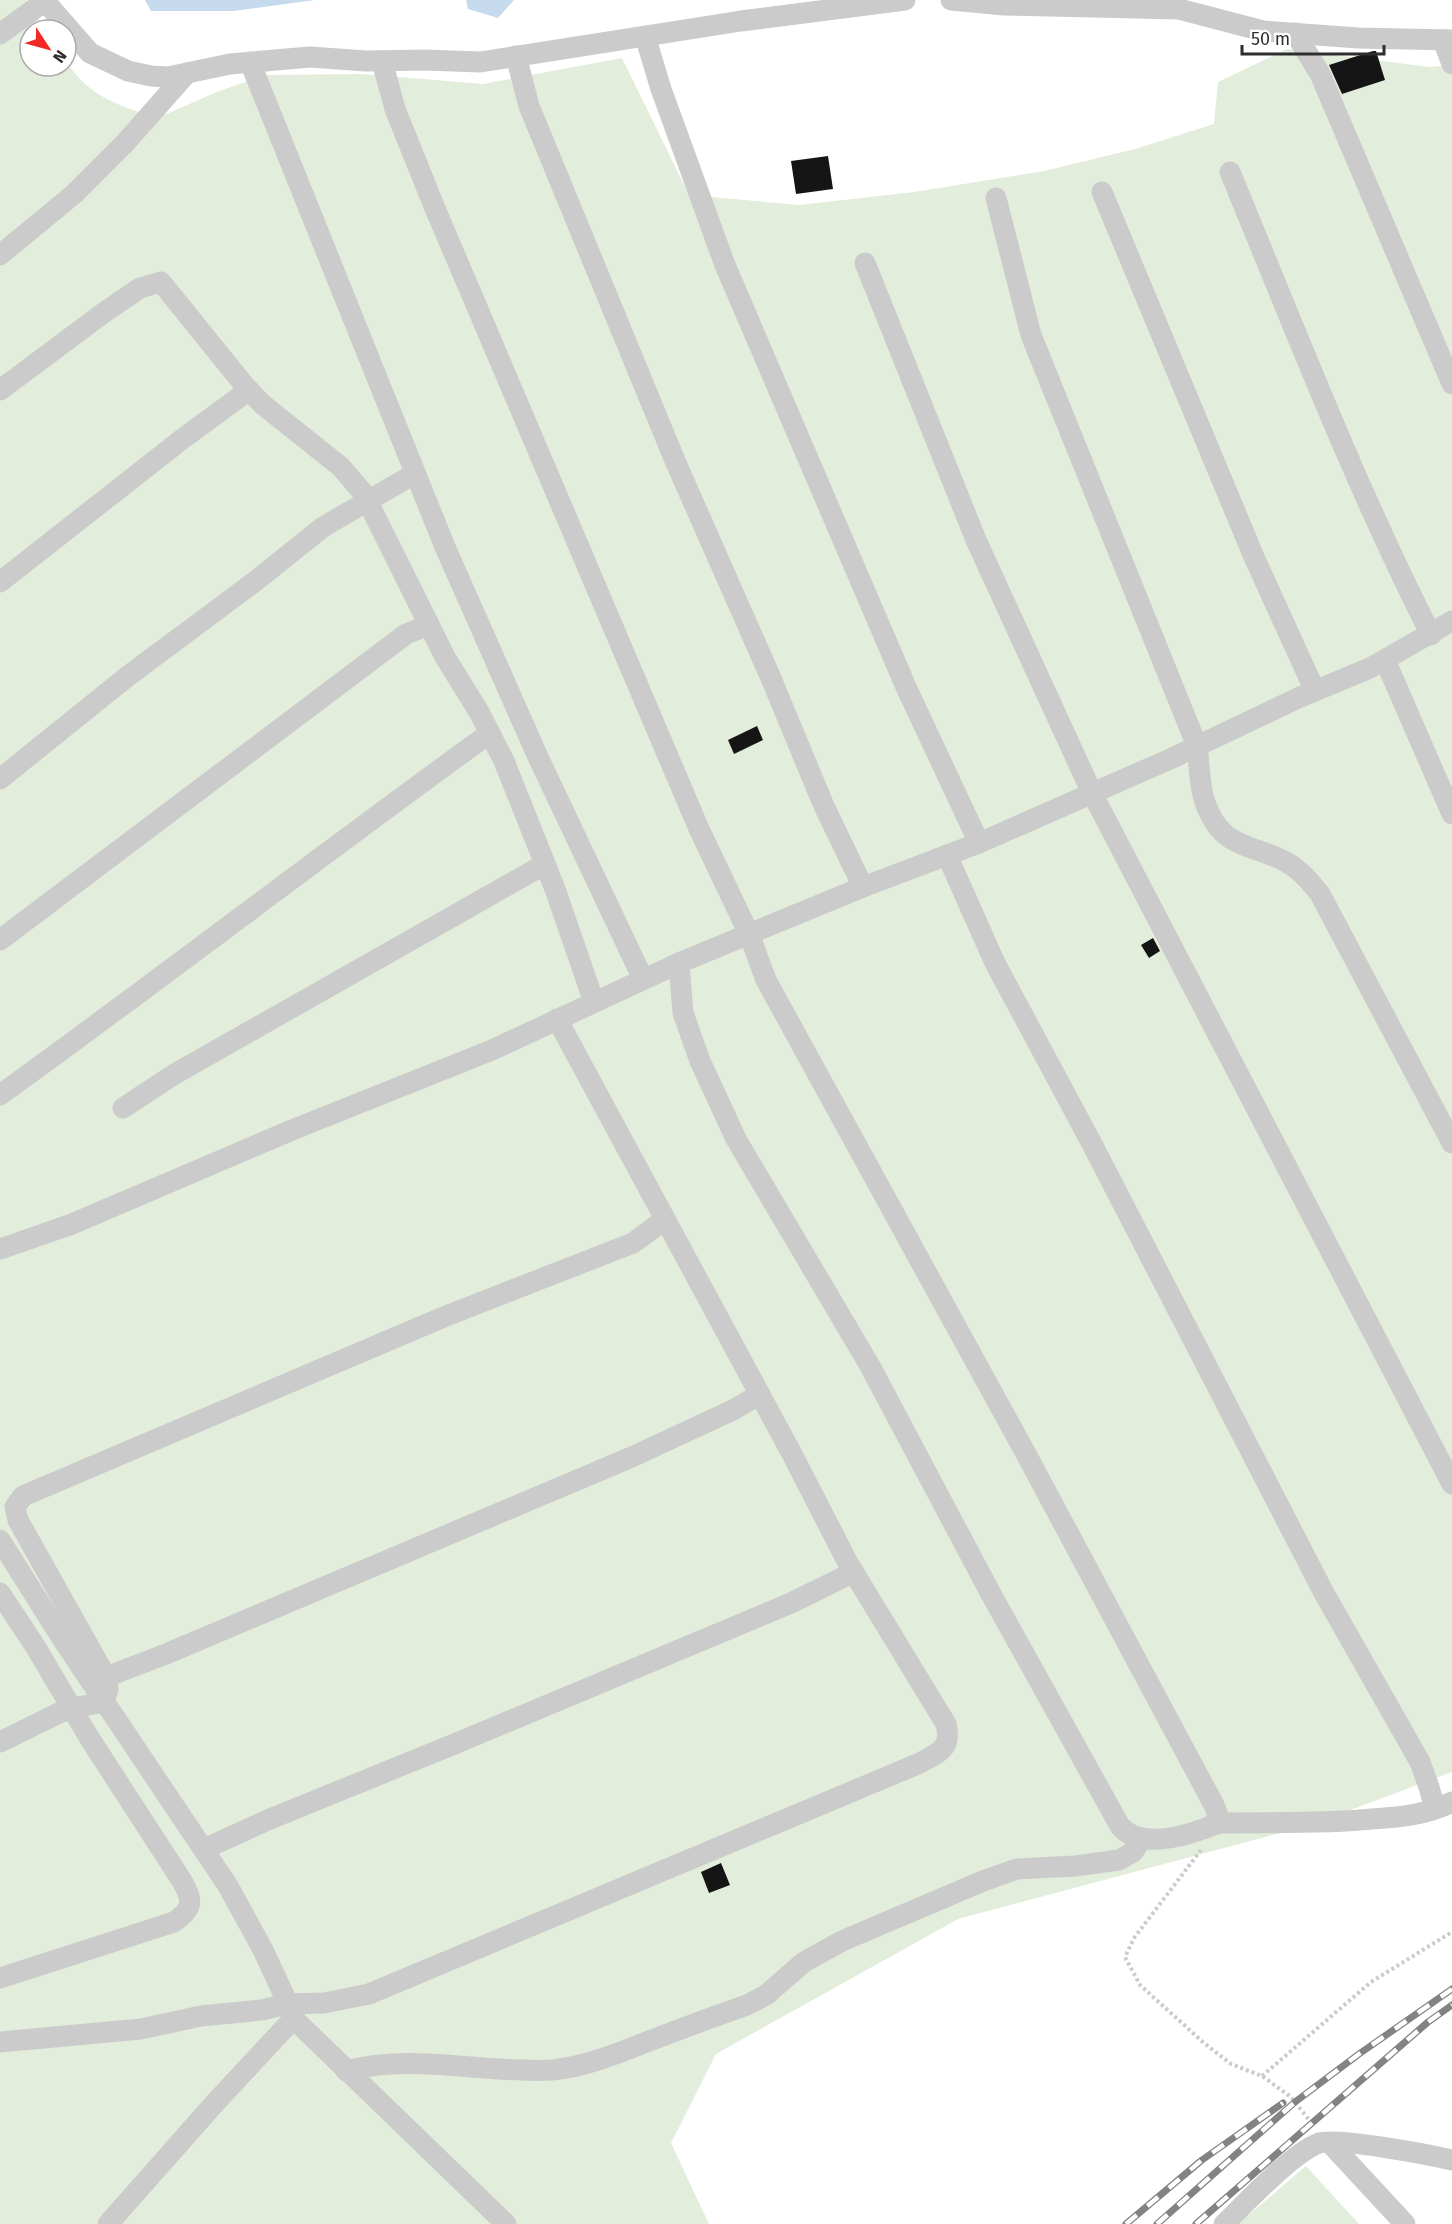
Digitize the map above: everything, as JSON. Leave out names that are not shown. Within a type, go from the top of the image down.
[{"type":"street","points":[[0,34],[44,1],[90,53],[128,71],[168,77],[230,64],[310,57],[382,61],[480,62],[645,36],[905,0]]},
{"type":"street","points":[[951,0],[1004,5],[1179,9],[1263,31],[1358,38],[1448,40],[1452,64]]},
{"type":"street","points":[[1295,33],[1320,74],[1452,384]]},
{"type":"street","points":[[645,36],[661,89],[725,266],[906,687],[979,843]]},
{"type":"street","points":[[516,56],[529,106],[667,441],[824,806],[863,887]]},
{"type":"street","points":[[382,61],[395,109],[549,479],[628,658],[699,829],[749,934],[766,980],[1025,1452],[1214,1805],[1221,1823]]},
{"type":"street","points":[[249,62],[414,474],[538,757],[643,980]]},
{"type":"street","points":[[0,255],[74,194],[125,143],[187,73]]},
{"type":"street","points":[[1230,172],[1318,385],[1405,584],[1431,634]]},
{"type":"street","points":[[1102,192],[1254,557],[1315,691]]},
{"type":"street","points":[[996,198],[1031,335],[1197,746],[1203,796],[1210,815],[1222,832],[1239,844],[1280,858],[1304,873],[1320,894],[1452,1143]]},
{"type":"street","points":[[865,263],[976,540],[1092,793],[1452,1484]]},
{"type":"street","points":[[0,390],[140,288],[160,282],[262,404],[341,467],[364,494],[445,657],[490,733],[523,805],[594,1002]]},
{"type":"street","points":[[0,582],[181,440],[249,390]]},
{"type":"street","points":[[0,779],[128,676],[253,583],[323,527],[369,503],[414,474]]},
{"type":"street","points":[[0,1249],[72,1224],[292,1130],[492,1050],[679,963],[863,887],[979,843],[1385,660],[1452,621]]},
{"type":"street","points":[[0,940],[406,634],[429,625]]},
{"type":"street","points":[[1385,660],[1452,813]]},
{"type":"street","points":[[0,1095],[148,988],[356,830],[490,733]]},
{"type":"street","points":[[679,963],[683,1013],[700,1061],[736,1139],[870,1366],[991,1594],[1120,1826],[1127,1834],[1142,1838],[1163,1838],[1221,1823],[1341,1822],[1425,1814],[1443,1806],[1429,1787],[1420,1762],[1324,1593],[1091,1142],[995,963],[947,855]]},
{"type":"street","points":[[123,1108],[173,1075],[545,864]]},
{"type":"street","points":[[0,2042],[141,2029],[201,2016],[262,2010],[290,2011],[369,1994],[920,1763],[946,1745],[949,1736],[946,1724],[854,1572],[557,1019]]},
{"type":"street","points":[[104,1702],[108,1689],[105,1677],[18,1520],[15,1507],[23,1496],[446,1316],[633,1243],[664,1220]]},
{"type":"street","points":[[105,1677],[166,1654],[634,1456],[735,1409],[760,1394]]},
{"type":"street","points":[[0,1540],[63,1640],[228,1886],[284,1993],[290,2011],[346,2071],[506,2224]]},
{"type":"street","points":[[204,1849],[270,1819],[791,1603],[854,1572]]},
{"type":"street","points":[[0,1593],[35,1646],[90,1739],[182,1881],[189,1894],[190,1904],[187,1913],[174,1922],[0,1978]]},
{"type":"street","points":[[0,1742],[72,1708],[104,1702]]},
{"type":"street","points":[[346,2071],[368,2066],[401,2064],[454,2065],[516,2071],[554,2070],[580,2065],[620,2053],[747,2005],[766,1995],[804,1962],[842,1941],[982,1881],[1017,1869],[1075,1866],[1119,1860],[1133,1852],[1142,1838]]},
{"type":"street","points":[[108,2224],[214,2104],[290,2011]]},
{"type":"street","points":[[1224,2224],[1291,2161],[1320,2143],[1356,2144],[1427,2154],[1452,2160]]},
{"type":"street","points":[[1330,2143],[1405,2224]]},
{"type":"path","points":[[1201,1849],[1134,1938],[1125,1957],[1140,1985],[1204,2043],[1231,2064],[1262,2076],[1291,2097],[1312,2123]]},
{"type":"path","points":[[1262,2076],[1371,1982],[1452,1932]]},
{"type":"green space","points":[[0,0],[26,0],[38,18],[18,18],[18,78],[78,76],[95,91],[117,104],[157,118],[217,92],[265,75],[363,74],[483,84],[622,58],[689,195],[799,205],[914,192],[1044,171],[1135,149],[1214,124],[1218,82],[1287,49],[1430,67],[1452,65],[1452,1772],[1310,1825],[958,1919],[716,2054],[671,2143],[709,2224],[0,2224]]},
{"type":"green space","points":[[1306,2166],[1359,2224],[1238,2224]]},
{"type":"water","points":[[145,0],[315,0],[233,11],[151,11]]},
{"type":"water","points":[[466,0],[514,0],[498,18],[468,9]]},
{"type":"building","points":[[1376,51],[1385,80],[1342,94],[1329,65]]},
{"type":"building","points":[[828,156],[833,189],[796,194],[791,161]]},
{"type":"building","points":[[757,726],[763,740],[734,754],[728,740]]},
{"type":"building","points":[[1153,938],[1160,951],[1149,958],[1141,945]]},
{"type":"building","points":[[721,1863],[730,1885],[709,1893],[701,1872]]},
{"type":"railway","points":[[1157,2224],[1295,2102],[1452,1989]]},
{"type":"railway","points":[[1196,2224],[1428,2022],[1452,2005]]},
{"type":"railway","points":[[1126,2224],[1202,2160],[1283,2103]]}]
